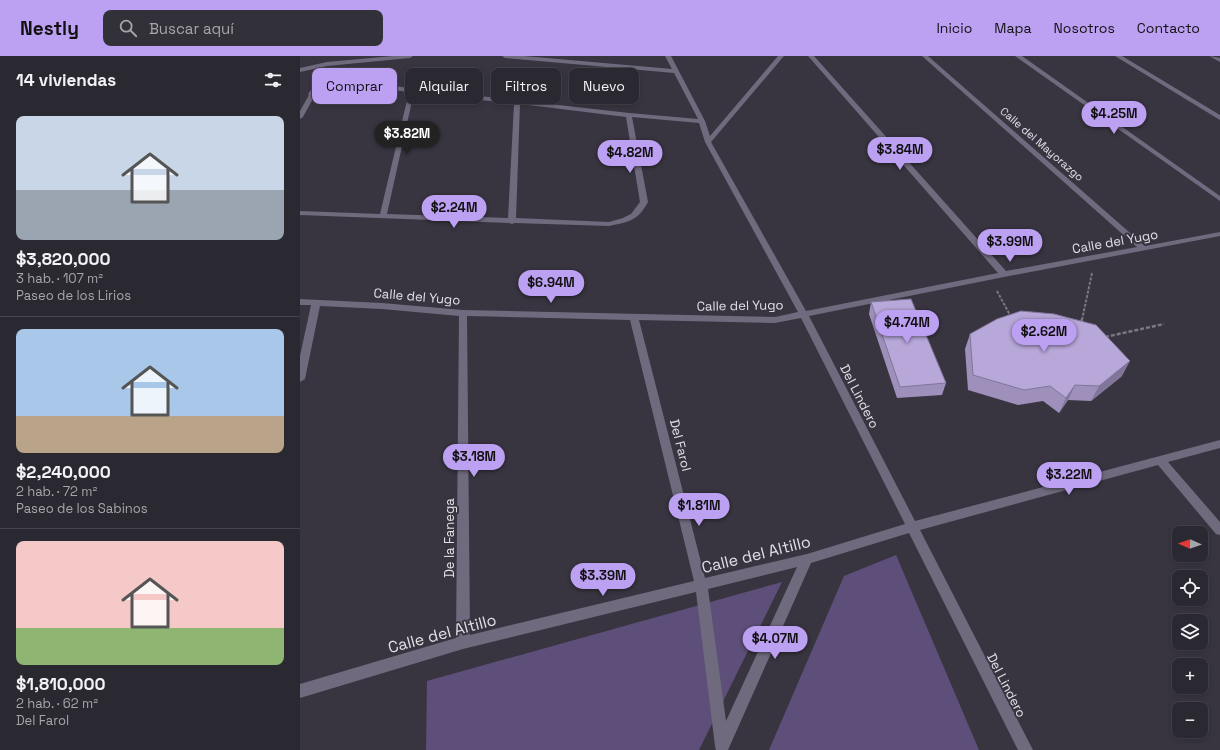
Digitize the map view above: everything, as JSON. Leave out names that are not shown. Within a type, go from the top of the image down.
[{"type":"street","points":[[327,64],[332,56]]},
{"type":"street","points":[[300,70],[327,64],[410,56]]},
{"type":"street","points":[[505,56],[675,71]]},
{"type":"street","name":"Del Lindero","points":[[668,56],[702,121],[708,142],[804,315],[1026,750]]},
{"type":"street","points":[[708,142],[781,56]]},
{"type":"street","points":[[811,56],[1004,274]]},
{"type":"street","name":"Calle del Mayorazgo","points":[[925,56],[1144,249]]},
{"type":"street","points":[[1018,56],[1220,199]]},
{"type":"street","points":[[1118,56],[1220,118]]},
{"type":"street","points":[[1213,56],[1220,60]]},
{"type":"street","points":[[300,117],[311,94],[364,88],[384,87],[405,89]]},
{"type":"street","points":[[383,216],[409,104]]},
{"type":"street","points":[[512,222],[517,104]]},
{"type":"street","points":[[541,104],[629,115],[702,121]]},
{"type":"street","points":[[300,214],[609,224],[625,220],[639,213],[644,202],[629,115]]},
{"type":"street","name":"Calle del Yugo","points":[[300,302],[382,306],[463,313],[775,320],[1004,274],[1220,234]]},
{"type":"street","points":[[300,380],[316,302]]},
{"type":"street","name":"De la Fanega","points":[[463,313],[463,643]]},
{"type":"street","name":"Del Farol","points":[[634,316],[701,585],[721,748]]},
{"type":"street","name":"Calle del Altillo","points":[[300,691],[463,643],[807,559],[913,527],[1220,444]]},
{"type":"street","points":[[1160,460],[1220,530]]},
{"type":"street","points":[[721,748],[807,559]]},
{"type":"path","points":[[1080,330],[1093,268]]},
{"type":"path","points":[[995,288],[1012,320]]},
{"type":"path","points":[[1104,337],[1164,324]]},
{"type":"shaded area","points":[[896,555],[979,750],[769,750],[844,576]]},
{"type":"shaded area","points":[[782,582],[699,750],[426,750],[427,681]]},
{"type":"building","points":[[911,299],[946,383],[900,387],[871,302]]},
{"type":"building","points":[[1021,311],[1054,314],[1096,325],[1130,361],[1099,386],[1075,385],[1066,398],[1050,386],[1024,390],[973,375],[970,334],[997,319]]}]
